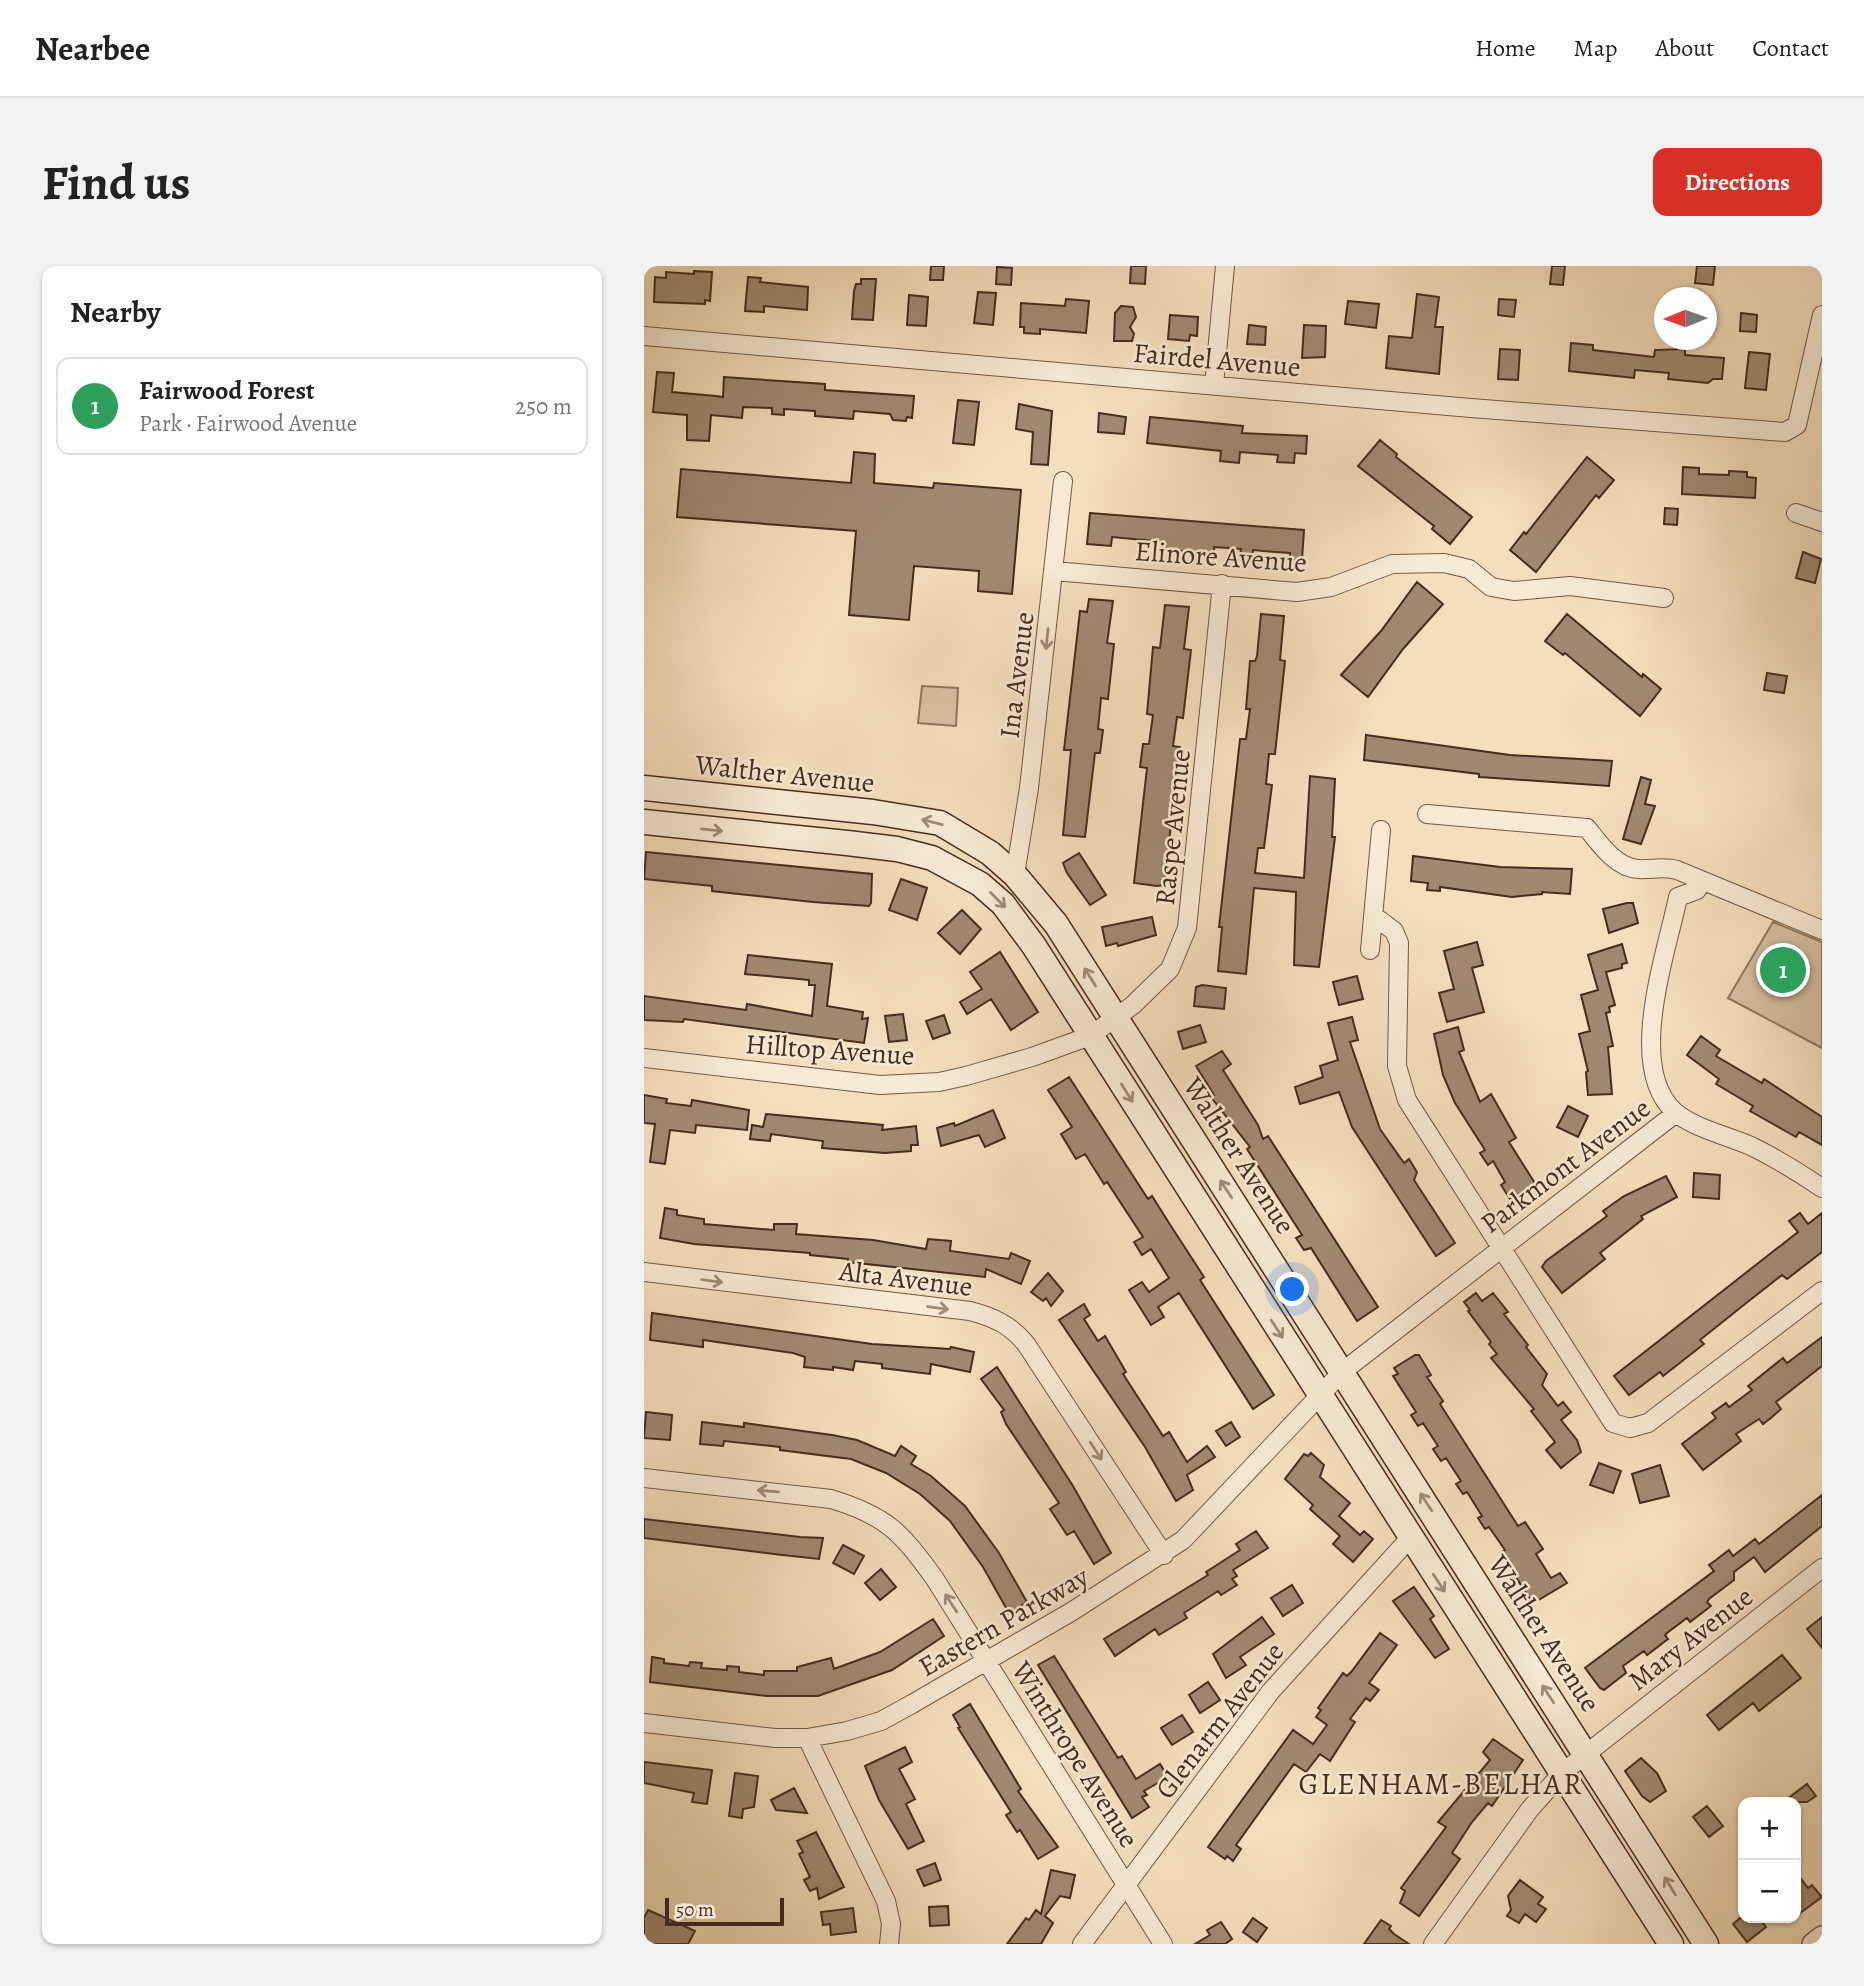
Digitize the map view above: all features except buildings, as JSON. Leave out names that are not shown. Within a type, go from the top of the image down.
[{"type":"main road","name":"Walther Avenue","points":[[644,788],[873,811],[940,823],[967,836],[1015,875],[1056,924],[1706,1944]]},
{"type":"main road","points":[[644,822],[897,849],[943,863],[980,884],[1003,904],[1034,946],[1671,1944]]},
{"type":"street","points":[[1214,384],[1225,266]]},
{"type":"street","name":"Fairdel Avenue","points":[[644,336],[1574,417],[1785,432],[1797,425],[1822,315]]},
{"type":"street","name":"Ina Avenue","points":[[1015,875],[1029,788],[1063,481]]},
{"type":"street","points":[[1796,513],[1822,522]]},
{"type":"street","name":"Elinore Avenue","points":[[1054,571],[1306,591],[1331,587],[1392,564],[1444,563],[1469,569],[1491,587],[1514,591],[1570,586],[1664,598]]},
{"type":"street","name":"Raspe Avenue","points":[[1090,1036],[1153,988],[1170,969],[1187,928],[1222,583]]},
{"type":"street","points":[[1427,814],[1587,828],[1614,858],[1632,868],[1664,866],[1822,930]]},
{"type":"street","points":[[1370,950],[1381,830]]},
{"type":"street","name":"Parkmont Avenue","points":[[1319,1394],[1342,1372],[1676,1113],[1658,1086],[1651,1030],[1678,897],[1697,890],[1702,881]]},
{"type":"street","points":[[1374,916],[1394,931],[1399,943],[1396,1033],[1402,1089],[1613,1423],[1630,1428],[1648,1423],[1822,1291]]},
{"type":"street","name":"Hilltop Avenue","points":[[644,1058],[858,1083],[913,1084],[966,1076],[1032,1057],[1090,1036]]},
{"type":"street","points":[[1676,1113],[1754,1148],[1822,1188]]},
{"type":"street","name":"Alta Avenue","points":[[644,1272],[970,1311],[991,1317],[1011,1328],[1026,1344],[1164,1555]]},
{"type":"street","name":"Eastern Parkway","points":[[644,1723],[807,1738],[881,1721],[988,1661],[1164,1555],[1203,1520],[1319,1394]]},
{"type":"street","name":"Winthrope Avenue","points":[[644,1478],[831,1499],[858,1507],[888,1523],[920,1557],[988,1661],[1163,1944]]},
{"type":"street","name":"Glenarm Avenue","points":[[1082,1944],[1271,1691],[1410,1538]]},
{"type":"street","name":"Mary Avenue","points":[[1433,1944],[1530,1809],[1562,1773],[1822,1568]]},
{"type":"street","points":[[807,1738],[886,1901],[891,1924],[890,1944]]},
{"type":"street","points":[[1813,1944],[1822,1937]]},
{"type":"shaded area","points":[[922,686],[958,688],[956,726],[918,723]]},
{"type":"shaded area","points":[[1773,922],[1822,942],[1822,1048],[1728,998]]},
{"type":"place","name":"Fairwood Forest","points":[[1783,970]]},
{"type":"district","name":"GLENHAM-BELHAR","points":[[1441,1784]]}]
